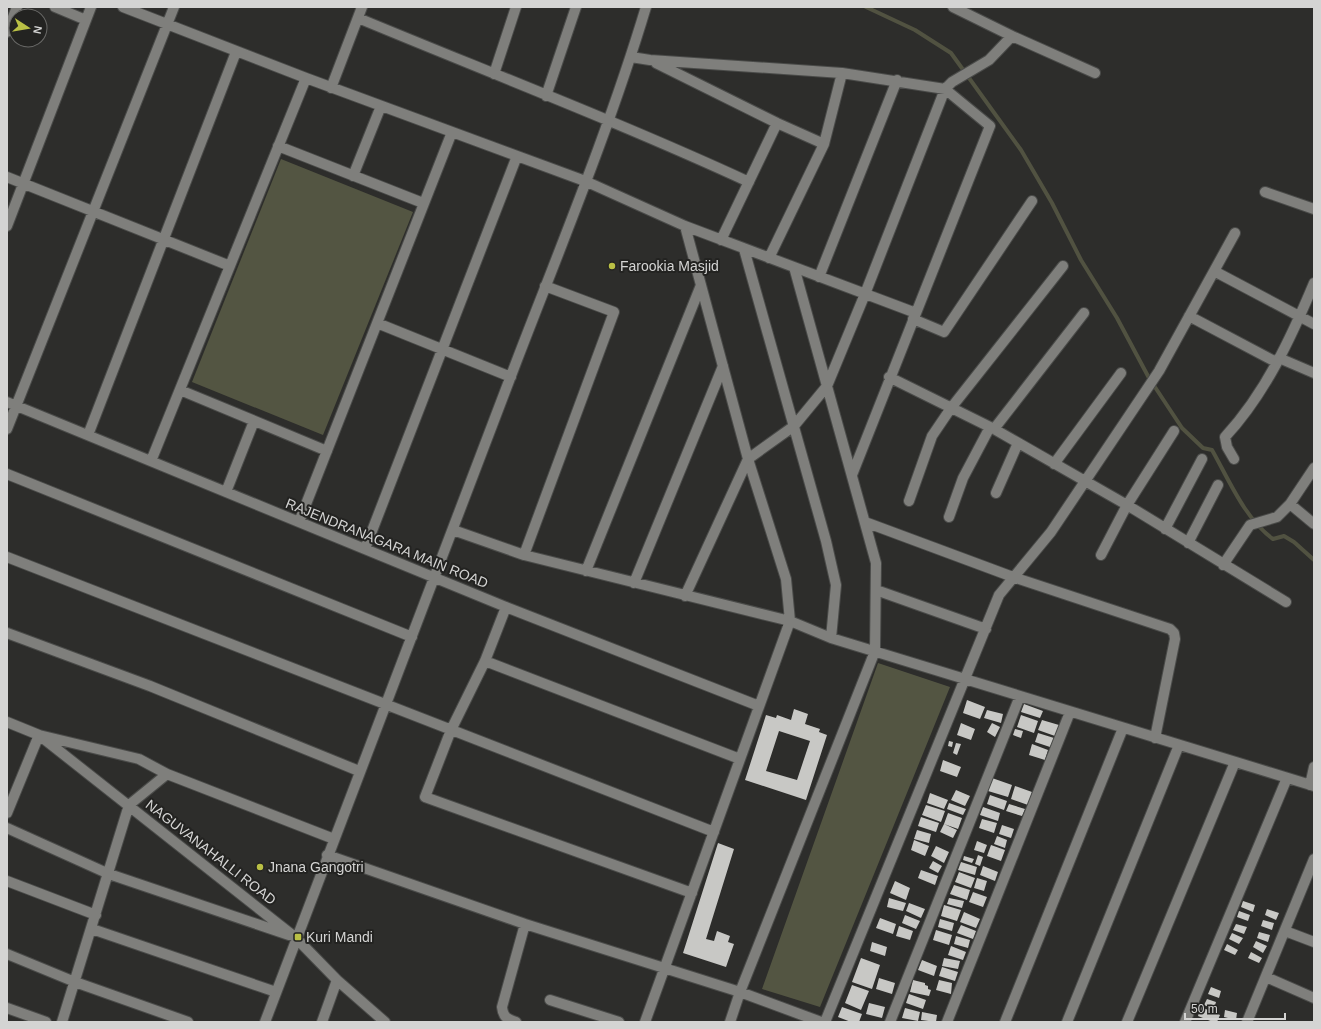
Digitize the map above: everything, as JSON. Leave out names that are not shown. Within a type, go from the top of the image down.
[{"type":"street","points":[[7,32],[17,7]]},
{"type":"street","points":[[54,7],[86,20]]},
{"type":"street","points":[[7,226],[91,7]]},
{"type":"street","points":[[123,7],[331,88],[585,181],[685,226],[865,294],[914,316],[944,332],[1032,201]]},
{"type":"street","points":[[7,429],[12,404],[93,212],[174,7]]},
{"type":"street","points":[[331,88],[362,7]]},
{"type":"street","points":[[494,74],[516,7]]},
{"type":"street","points":[[546,96],[576,7]]},
{"type":"street","points":[[265,1022],[326,855],[334,839],[359,771],[435,578],[608,121],[631,56],[646,7]]},
{"type":"street","points":[[953,7],[1012,36],[1095,73]]},
{"type":"street","points":[[358,18],[669,145],[749,182]]},
{"type":"street","points":[[685,596],[748,459],[794,426],[827,386],[865,294],[945,88],[989,60],[1012,36]]},
{"type":"street","points":[[88,435],[236,52]]},
{"type":"street","points":[[631,56],[650,60],[842,72],[945,88],[990,126],[889,377],[852,475]]},
{"type":"street","points":[[650,60],[776,123],[824,144]]},
{"type":"street","points":[[769,258],[824,144],[842,72]]},
{"type":"street","points":[[151,461],[306,78]]},
{"type":"street","points":[[819,277],[897,80]]},
{"type":"street","points":[[353,176],[381,106]]},
{"type":"street","points":[[721,240],[776,123]]},
{"type":"street","points":[[299,522],[452,132]]},
{"type":"street","points":[[278,146],[423,203]]},
{"type":"street","points":[[365,549],[517,156]]},
{"type":"street","points":[[7,177],[230,266]]},
{"type":"street","points":[[1265,192],[1314,209]]},
{"type":"street","points":[[645,1022],[790,621],[786,579],[748,459],[685,226]]},
{"type":"street","points":[[825,1022],[999,595],[1051,532],[1083,481],[1159,371],[1236,233]]},
{"type":"street","points":[[744,249],[826,541],[836,585],[831,638]]},
{"type":"street","points":[[909,501],[932,436],[951,408],[1063,266]]},
{"type":"street","points":[[730,1022],[740,992],[875,652],[876,563],[794,267]]},
{"type":"street","points":[[1214,271],[1314,324]]},
{"type":"street","points":[[1234,460],[1227,447],[1225,437],[1245,416],[1300,317],[1314,283]]},
{"type":"street","points":[[586,571],[701,285]]},
{"type":"street","points":[[524,555],[614,312],[545,286]]},
{"type":"street","points":[[949,517],[963,478],[992,428],[1084,313]]},
{"type":"street","points":[[1189,316],[1277,360],[1314,373]]},
{"type":"street","points":[[377,323],[511,377]]},
{"type":"street","points":[[634,583],[723,366]]},
{"type":"street","points":[[1054,464],[1121,373]]},
{"type":"street","points":[[889,377],[992,428],[1127,505],[1223,565],[1286,602]]},
{"type":"street","points":[[180,390],[327,451]]},
{"type":"street","name":"RAJENDRANAGARA MAIN ROAD","points":[[12,404],[506,607],[759,706]]},
{"type":"street","points":[[226,492],[254,421]]},
{"type":"street","points":[[1101,555],[1127,505],[1174,431]]},
{"type":"street","points":[[996,493],[1018,443]]},
{"type":"street","points":[[1165,529],[1202,459]]},
{"type":"street","points":[[1223,565],[1250,525],[1277,517],[1290,504],[1314,468]]},
{"type":"street","points":[[7,474],[412,637]]},
{"type":"street","points":[[1188,543],[1218,485]]},
{"type":"street","points":[[1290,504],[1314,524]]},
{"type":"street","points":[[865,522],[1013,577],[1170,629],[1174,633],[1175,639],[1156,738]]},
{"type":"street","points":[[453,530],[524,555],[790,621],[831,638],[875,652],[1312,786],[1314,767]]},
{"type":"street","points":[[7,557],[386,703],[451,730],[714,832]]},
{"type":"street","points":[[876,590],[986,629]]},
{"type":"street","points":[[506,607],[485,661],[451,730],[425,798],[692,894]]},
{"type":"street","points":[[7,633],[150,686],[359,771]]},
{"type":"street","points":[[485,661],[740,759]]},
{"type":"street","points":[[890,1022],[1020,696]]},
{"type":"street","points":[[947,1022],[1070,712]]},
{"type":"street","name":"NAGUVANAHALLI ROAD","points":[[7,722],[39,735],[129,805],[296,938],[375,1018],[385,1022]]},
{"type":"street","points":[[1005,1022],[1123,728]]},
{"type":"street","points":[[7,813],[39,735],[139,759],[167,774],[334,839]]},
{"type":"street","points":[[1068,1022],[1179,745]]},
{"type":"street","points":[[1127,1022],[1235,762]]},
{"type":"street","points":[[62,1022],[110,874],[129,805],[167,774]]},
{"type":"street","points":[[1185,1022],[1287,778]]},
{"type":"street","points":[[7,828],[110,874],[296,938]]},
{"type":"street","points":[[326,855],[525,924],[663,969],[740,992],[821,1022]]},
{"type":"street","points":[[1248,1022],[1314,859]]},
{"type":"street","points":[[7,881],[96,915]]},
{"type":"street","points":[[516,1022],[506,1018],[502,1007],[525,924]]},
{"type":"street","points":[[92,929],[276,992]]},
{"type":"street","points":[[1285,931],[1314,942]]},
{"type":"street","points":[[7,954],[75,982],[188,1022]]},
{"type":"street","points":[[1266,977],[1314,998]]},
{"type":"street","points":[[322,1022],[337,980]]},
{"type":"street","points":[[550,1000],[619,1022]]},
{"type":"street","points":[[7,1008],[46,1022]]},
{"type":"green space","points":[[281,159],[413,212],[323,435],[192,382]]},
{"type":"green space","points":[[878,663],[950,687],[820,1007],[762,989]]},
{"type":"building","points":[[967,700],[985,707],[980,719],[963,713]]},
{"type":"building","points":[[1024,704],[1043,711],[1040,718],[1021,712]]},
{"type":"building","points":[[794,709],[808,714],[805,724],[820,729],[819,732],[827,735],[806,800],[745,780],[766,715],[776,718],[777,715],[791,720]],"holes":[[[779,731],[810,741],[797,780],[766,771]]]},
{"type":"building","points":[[987,710],[1003,714],[1001,723],[984,718]]},
{"type":"building","points":[[1021,715],[1038,721],[1034,733],[1017,727]]},
{"type":"building","points":[[1042,720],[1059,725],[1055,736],[1038,730]]},
{"type":"building","points":[[961,723],[975,729],[971,740],[957,735]]},
{"type":"building","points":[[992,723],[1000,727],[995,737],[987,732]]},
{"type":"building","points":[[1015,729],[1023,731],[1021,738],[1013,735]]},
{"type":"building","points":[[1038,733],[1054,738],[1050,747],[1035,742]]},
{"type":"building","points":[[949,741],[953,742],[952,747],[948,746]]},
{"type":"building","points":[[956,743],[961,744],[957,755],[953,753]]},
{"type":"building","points":[[1032,744],[1048,750],[1045,760],[1029,755]]},
{"type":"building","points":[[943,760],[961,767],[957,777],[940,771]]},
{"type":"building","points":[[992,778],[1012,785],[1008,797],[988,791]]},
{"type":"building","points":[[1015,786],[1032,792],[1028,805],[1011,799]]},
{"type":"building","points":[[956,790],[970,796],[965,806],[951,800]]},
{"type":"building","points":[[930,793],[948,800],[944,809],[927,803]]},
{"type":"building","points":[[990,795],[1007,801],[1004,810],[987,804]]},
{"type":"building","points":[[949,803],[966,809],[963,815],[947,809]]},
{"type":"building","points":[[1009,804],[1025,809],[1022,816],[1006,811]]},
{"type":"building","points":[[926,805],[945,811],[941,822],[922,815]]},
{"type":"building","points":[[983,807],[1000,813],[998,821],[980,815]]},
{"type":"building","points":[[948,813],[962,818],[958,829],[944,824]]},
{"type":"building","points":[[921,817],[939,823],[936,832],[918,826]]},
{"type":"building","points":[[982,819],[997,823],[994,833],[979,828]]},
{"type":"building","points":[[944,824],[957,830],[953,838],[940,832]]},
{"type":"building","points":[[1002,825],[1014,829],[1011,838],[999,834]]},
{"type":"building","points":[[917,830],[931,834],[929,843],[914,839]]},
{"type":"building","points":[[997,836],[1007,840],[1005,848],[994,844]]},
{"type":"building","points":[[914,840],[929,846],[925,856],[911,850]]},
{"type":"building","points":[[977,841],[987,845],[984,853],[974,850]]},
{"type":"building","points":[[718,843],[734,849],[706,939],[714,941],[717,931],[730,936],[728,942],[734,944],[726,967],[683,953]]},
{"type":"building","points":[[991,845],[1005,850],[1001,861],[987,856]]},
{"type":"building","points":[[936,846],[949,852],[944,863],[931,856]]},
{"type":"building","points":[[978,855],[983,857],[980,866],[975,864]]},
{"type":"building","points":[[964,856],[974,859],[972,863],[963,860]]},
{"type":"building","points":[[933,861],[942,866],[938,873],[929,868]]},
{"type":"building","points":[[961,862],[977,867],[975,875],[958,870]]},
{"type":"building","points":[[983,866],[998,872],[995,881],[980,875]]},
{"type":"building","points":[[921,870],[938,876],[935,885],[918,878]]},
{"type":"building","points":[[959,872],[975,878],[971,888],[955,882]]},
{"type":"building","points":[[977,878],[987,881],[984,891],[974,888]]},
{"type":"building","points":[[895,881],[910,888],[906,900],[890,893]]},
{"type":"building","points":[[954,885],[970,890],[967,900],[950,894]]},
{"type":"building","points":[[973,892],[987,897],[983,907],[969,902]]},
{"type":"building","points":[[889,898],[906,903],[903,911],[887,907]]},
{"type":"building","points":[[949,898],[964,901],[962,908],[947,904]]},
{"type":"building","points":[[1243,901],[1255,905],[1253,912],[1241,907]]},
{"type":"building","points":[[909,903],[925,909],[921,918],[906,911]]},
{"type":"building","points":[[944,905],[961,910],[957,921],[941,916]]},
{"type":"building","points":[[1267,909],[1279,913],[1276,920],[1265,915]]},
{"type":"building","points":[[1239,911],[1250,915],[1248,921],[1237,917]]},
{"type":"building","points":[[964,912],[980,919],[976,928],[960,922]]},
{"type":"building","points":[[905,915],[920,921],[916,929],[902,923]]},
{"type":"building","points":[[880,918],[896,924],[893,934],[876,928]]},
{"type":"building","points":[[940,919],[954,923],[952,931],[938,927]]},
{"type":"building","points":[[1263,920],[1274,923],[1272,930],[1261,926]]},
{"type":"building","points":[[1236,924],[1247,927],[1244,934],[1233,930]]},
{"type":"building","points":[[961,925],[976,931],[973,939],[957,933]]},
{"type":"building","points":[[899,926],[913,931],[910,940],[896,936]]},
{"type":"building","points":[[936,930],[952,935],[949,945],[933,940]]},
{"type":"building","points":[[1259,932],[1270,935],[1268,942],[1257,938]]},
{"type":"building","points":[[1232,933],[1243,938],[1239,944],[1229,939]]},
{"type":"building","points":[[956,936],[970,940],[968,948],[954,944]]},
{"type":"building","points":[[1256,941],[1267,946],[1263,953],[1253,947]]},
{"type":"building","points":[[872,942],[887,947],[885,956],[870,951]]},
{"type":"building","points":[[1227,944],[1238,950],[1235,955],[1224,950]]},
{"type":"building","points":[[951,946],[966,952],[963,960],[948,955]]},
{"type":"building","points":[[1251,952],[1262,958],[1259,963],[1248,958]]},
{"type":"building","points":[[861,958],[880,965],[872,989],[852,982]]},
{"type":"building","points":[[944,958],[960,961],[958,969],[942,966]]},
{"type":"building","points":[[922,960],[937,966],[934,976],[918,970]]},
{"type":"building","points":[[942,967],[958,972],[955,981],[939,976]]},
{"type":"building","points":[[879,978],[895,983],[892,994],[876,989]]},
{"type":"building","points":[[913,980],[925,983],[925,985],[928,986],[928,989],[931,990],[929,996],[910,992]]},
{"type":"building","points":[[939,980],[952,983],[951,994],[936,990]]},
{"type":"building","points":[[852,985],[869,991],[861,1010],[845,1003]]},
{"type":"building","points":[[1211,987],[1221,991],[1219,998],[1208,994]]},
{"type":"building","points":[[909,994],[926,1000],[923,1009],[906,1003]]},
{"type":"building","points":[[1207,999],[1216,1002],[1214,1009],[1204,1005]]},
{"type":"building","points":[[869,1003],[885,1007],[882,1018],[866,1014]]},
{"type":"building","points":[[842,1007],[862,1014],[859,1022],[851,1022],[838,1017]]},
{"type":"building","points":[[1201,1007],[1220,1015],[1217,1022],[1213,1022],[1198,1016]]},
{"type":"building","points":[[905,1008],[920,1012],[918,1021],[902,1018]]},
{"type":"building","points":[[1225,1010],[1237,1013],[1236,1020],[1224,1017]]},
{"type":"building","points":[[922,1012],[937,1015],[936,1022],[921,1020]]},
{"type":"waterway","points":[[866,7],[915,30],[951,53],[1021,150],[1052,203],[1081,260],[1117,318],[1149,378],[1182,428],[1203,448],[1212,450],[1238,498],[1263,531],[1273,539],[1284,536],[1294,542],[1314,560]]},
{"type":"place","name":"Farookia Masjid","points":[[612,266]]},
{"type":"place","name":"Jnana Gangotri","points":[[260,867]]},
{"type":"place","name":"Kuri Mandi","points":[[298,937]]}]
